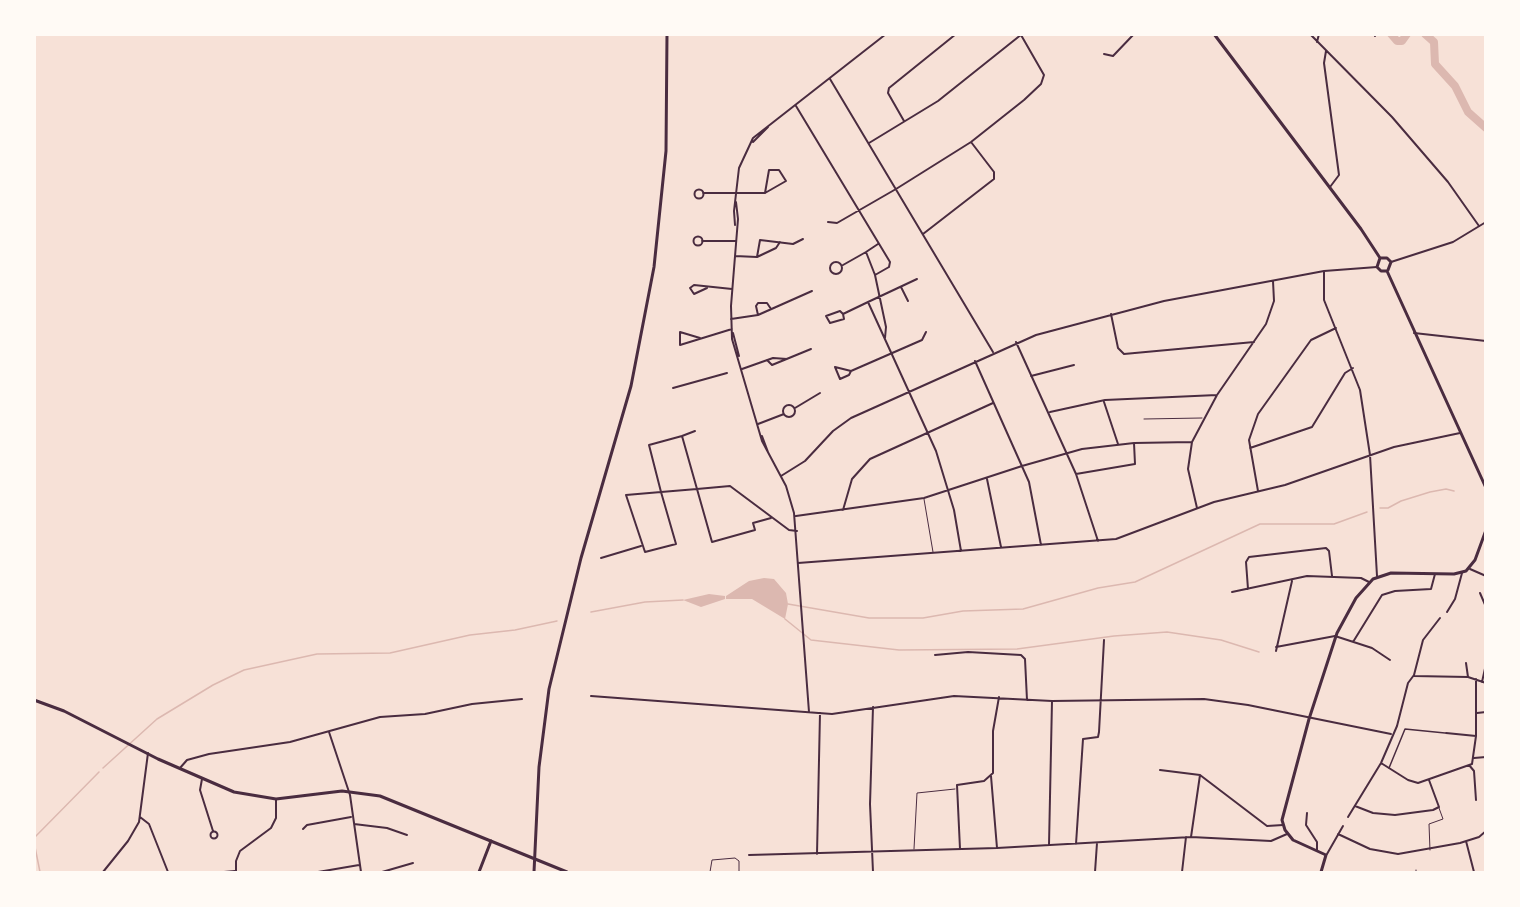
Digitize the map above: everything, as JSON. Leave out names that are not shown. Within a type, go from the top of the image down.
[{"type":"main road","points":[[534,873],[538,776],[549,689],[581,558],[605,482],[644,330],[654,267],[666,151],[667,34]]},
{"type":"main road","points":[[1214,34],[1330,187],[1380,258]]},
{"type":"main road","points":[[1380,258],[1387,258],[1390,261],[1387,271],[1485,488]]},
{"type":"main road","points":[[1380,258],[1377,267],[1381,271],[1387,271]]},
{"type":"main road","points":[[1481,478],[1485,482]]},
{"type":"main road","points":[[1321,873],[1326,855],[1297,842],[1287,834],[1283,825],[1284,810],[1309,719],[1335,636],[1356,598],[1377,576],[1397,573],[1462,573],[1470,569],[1485,530]]},
{"type":"main road","points":[[34,700],[64,711],[202,779],[234,792],[276,799],[350,791],[381,796],[567,873]]},
{"type":"main road","points":[[479,873],[491,841]]},
{"type":"street","points":[[809,712],[795,516],[791,499],[762,436],[738,359],[739,351],[732,331],[736,192],[739,168],[750,143],[886,34]]},
{"type":"street","points":[[904,121],[888,93],[889,88],[956,34]]},
{"type":"street","points":[[1104,54],[1113,56],[1134,34]]},
{"type":"street","points":[[1310,34],[1399,125],[1448,182],[1479,226]]},
{"type":"street","points":[[1317,42],[1319,34]]},
{"type":"street","points":[[828,222],[837,223],[859,211],[971,142],[1024,100],[1043,79],[1042,71],[1022,35],[938,101],[869,143]]},
{"type":"street","points":[[1326,51],[1324,63],[1339,175],[1330,187]]},
{"type":"street","points":[[830,79],[994,352]]},
{"type":"street","points":[[796,106],[891,265],[875,275]]},
{"type":"street","points":[[922,234],[994,179],[994,172],[971,142]]},
{"type":"street","points":[[703,194],[765,193],[786,181],[779,170],[769,170],[765,193]]},
{"type":"street","points":[[1390,261],[1453,242],[1485,222]]},
{"type":"street","points":[[757,257],[760,240],[793,244],[803,239]]},
{"type":"street","points":[[702,241],[735,241]]},
{"type":"street","points":[[735,256],[757,257],[776,248],[780,242]]},
{"type":"street","points":[[842,266],[833,263],[831,271],[839,274],[842,266],[878,244]]},
{"type":"street","points":[[866,252],[875,275],[886,327],[885,338]]},
{"type":"street","points":[[781,476],[805,461],[833,431],[851,418],[1016,342],[1164,301],[1324,271],[1377,267]]},
{"type":"street","points":[[1324,271],[1324,300],[1360,390],[1370,455],[1377,576]]},
{"type":"street","points":[[843,314],[917,279]]},
{"type":"street","points":[[1197,508],[1188,469],[1192,442],[1217,395],[1254,342],[1272,309],[1273,282]]},
{"type":"street","points":[[707,288],[694,294],[690,288],[694,285],[732,289]]},
{"type":"street","points":[[901,287],[908,302]]},
{"type":"street","points":[[731,319],[758,315],[812,291]]},
{"type":"street","points":[[868,302],[936,451],[949,491],[961,551]]},
{"type":"street","points":[[758,315],[756,306],[758,303],[767,303],[771,309]]},
{"type":"street","points":[[840,311],[843,314],[844,318],[830,323],[826,316],[840,311]]},
{"type":"street","points":[[1111,314],[1119,348],[1124,354],[1254,342]]},
{"type":"street","points":[[1258,492],[1249,448],[1253,424],[1311,340],[1336,328]]},
{"type":"street","points":[[699,338],[680,332],[680,345],[699,338],[732,331]]},
{"type":"street","points":[[851,371],[835,367],[840,379],[849,375],[851,371],[922,340],[926,332]]},
{"type":"street","points":[[1414,333],[1425,332],[1484,342]]},
{"type":"street","points":[[1016,342],[1076,474],[1098,541]]},
{"type":"street","points":[[766,360],[772,365],[811,349]]},
{"type":"street","points":[[742,369],[766,360],[781,357],[788,359]]},
{"type":"street","points":[[975,361],[1022,466],[1035,503],[1041,545]]},
{"type":"street","points":[[1031,376],[1074,365]]},
{"type":"street","points":[[1249,448],[1312,427],[1345,373],[1353,368]]},
{"type":"street","points":[[673,388],[726,373]]},
{"type":"street","points":[[784,414],[787,406],[795,408],[820,393]]},
{"type":"street","points":[[1049,413],[1103,401],[1217,395]]},
{"type":"street","points":[[1103,401],[1118,444]]},
{"type":"street","points":[[843,510],[846,491],[860,468],[870,459],[993,403]]},
{"type":"street","points":[[758,424],[784,414],[793,416],[795,408]]},
{"type":"street","points":[[695,431],[649,445],[661,492],[676,544],[645,552],[641,546],[626,495],[661,492],[697,489],[730,486],[771,518],[789,530],[796,531]]},
{"type":"street","points":[[798,563],[1098,541],[1133,534],[1197,508],[1306,478],[1370,455],[1460,433]]},
{"type":"street","points":[[682,436],[712,542],[755,530],[753,523],[771,518]]},
{"type":"street","points":[[795,516],[924,498],[1067,453],[1118,444],[1192,442]]},
{"type":"street","points":[[1076,474],[1135,464],[1134,443]]},
{"type":"street","points":[[987,479],[1001,548]]},
{"type":"street","points":[[601,558],[641,546]]},
{"type":"street","points":[[1248,589],[1246,561],[1250,557],[1326,548],[1329,551],[1332,576]]},
{"type":"street","points":[[1470,569],[1485,576]]},
{"type":"street","points":[[1353,642],[1382,595],[1395,591],[1431,589],[1436,573]]},
{"type":"street","points":[[1447,612],[1462,573]]},
{"type":"street","points":[[1232,592],[1293,579],[1332,576],[1361,578],[1369,582]]},
{"type":"street","points":[[1293,579],[1276,649],[1335,636],[1372,648],[1390,660]]},
{"type":"street","points":[[1480,593],[1485,607]]},
{"type":"street","points":[[1348,817],[1381,763],[1391,734],[1397,726],[1408,683],[1414,675],[1423,640],[1440,618]]},
{"type":"street","points":[[1076,844],[1083,739],[1098,737],[1104,640]]},
{"type":"street","points":[[935,655],[968,652],[1021,656],[1025,659],[1027,700]]},
{"type":"street","points":[[1466,663],[1468,677]]},
{"type":"street","points":[[1414,675],[1468,677],[1484,682],[1485,664]]},
{"type":"street","points":[[1381,763],[1413,783],[1429,780],[1469,765],[1474,758],[1476,736],[1476,679]]},
{"type":"street","points":[[591,696],[820,713],[843,713],[939,697],[999,697],[1052,701],[1220,700],[1391,734]]},
{"type":"street","points":[[997,848],[991,777],[993,731],[999,697]]},
{"type":"street","points":[[180,768],[187,760],[209,754],[280,744],[388,716],[425,714],[472,704],[522,699]]},
{"type":"street","points":[[1049,845],[1052,701]]},
{"type":"street","points":[[873,707],[871,851],[873,873]]},
{"type":"street","points":[[1477,713],[1485,712]]},
{"type":"street","points":[[817,854],[820,713]]},
{"type":"street","points":[[1389,769],[1405,729],[1476,736]]},
{"type":"street","points":[[329,732],[350,791],[361,873]]},
{"type":"street","points":[[103,873],[128,841],[140,817],[148,753]]},
{"type":"street","points":[[1474,758],[1484,758],[1485,763]]},
{"type":"street","points":[[1469,765],[1474,771],[1476,800]]},
{"type":"street","points":[[1160,770],[1200,775],[1267,826],[1283,825]]},
{"type":"street","points":[[1191,837],[1200,775]]},
{"type":"street","points":[[960,849],[957,789],[959,784],[984,781],[991,777]]},
{"type":"street","points":[[202,779],[200,790],[213,831]]},
{"type":"street","points":[[1355,806],[1373,813],[1395,815],[1439,807],[1429,780]]},
{"type":"street","points":[[224,873],[236,872],[236,861],[240,851],[271,828],[276,818],[276,799]]},
{"type":"street","points":[[1307,813],[1306,825],[1317,842],[1317,850]]},
{"type":"street","points":[[140,817],[149,824],[168,873]]},
{"type":"street","points":[[303,829],[307,825],[352,817]]},
{"type":"street","points":[[353,823],[387,828],[407,835]]},
{"type":"street","points":[[1326,855],[1343,826]]},
{"type":"street","points":[[1338,834],[1382,852],[1398,854],[1431,850],[1466,841],[1485,831]]},
{"type":"street","points":[[749,855],[997,848],[1186,837],[1270,841],[1287,834]]},
{"type":"street","points":[[1182,873],[1186,837]]},
{"type":"street","points":[[1466,841],[1474,873]]},
{"type":"street","points":[[1095,873],[1097,843]]},
{"type":"street","points":[[382,873],[413,863]]},
{"type":"street","points":[[318,873],[359,865]]},
{"type":"lane","points":[[1144,419],[1204,418]]},
{"type":"lane","points":[[924,498],[933,553]]},
{"type":"lane","points":[[914,850],[916,793],[957,789]]},
{"type":"lane","points":[[1431,850],[1429,824],[1443,819],[1439,807]]},
{"type":"lane","points":[[710,873],[712,860],[735,858],[738,861],[739,873]]},
{"type":"shaded area","points":[[774,579],[786,593],[788,604],[785,619],[752,599],[726,599],[726,596],[749,581]]},
{"type":"shaded area","points":[[709,594],[725,596],[725,599],[701,607],[683,600]]},
{"type":"waterway","points":[[1391,34],[1397,41],[1402,41],[1407,34]]},
{"type":"waterway","points":[[1425,34],[1434,42],[1435,64],[1455,86],[1468,112],[1486,128]]},
{"type":"waterway","points":[[1380,508],[1388,508],[1401,501],[1430,492],[1446,489],[1454,491]]},
{"type":"waterway","points":[[788,604],[869,618],[923,618],[963,611],[1023,609],[1098,588],[1135,582],[1260,524],[1334,524],[1367,512]]},
{"type":"waterway","points":[[591,612],[645,602],[683,600]]},
{"type":"waterway","points":[[785,619],[811,640],[899,650],[1017,649],[1114,636],[1167,632],[1221,640],[1259,652]]},
{"type":"waterway","points":[[103,768],[157,719],[213,685],[244,670],[317,654],[390,653],[470,635],[515,630],[557,621]]},
{"type":"waterway","points":[[34,838],[99,772]]},
{"type":"waterway","points":[[34,842],[40,872]]}]
